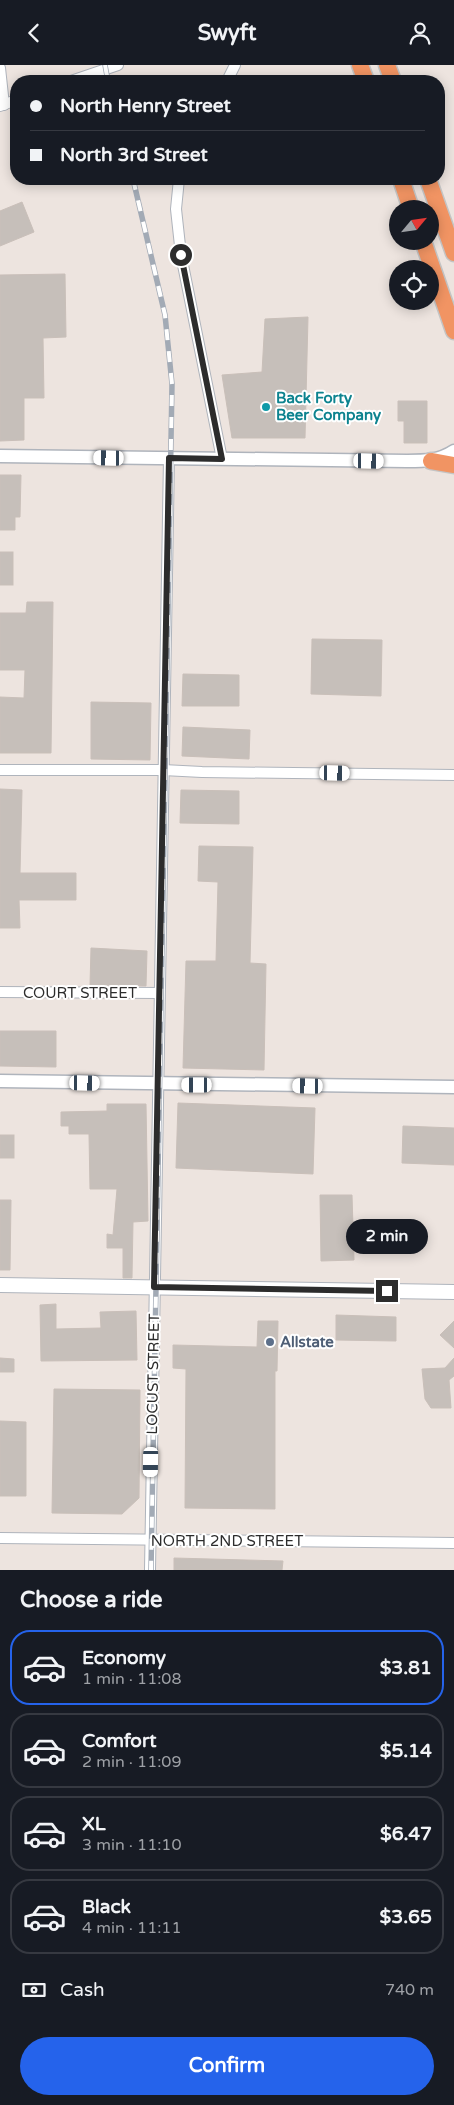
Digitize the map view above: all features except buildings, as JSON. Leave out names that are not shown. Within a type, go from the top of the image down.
[{"type":"highway","points":[[402,185],[408,200]]},
{"type":"highway","points":[[430,185],[454,253]]},
{"type":"highway","points":[[426,250],[454,331]]},
{"type":"highway","points":[[431,461],[454,465]]},
{"type":"main road","points":[[0,1285],[454,1292]]},
{"type":"street","points":[[89,75],[118,65]]},
{"type":"street","points":[[0,68],[2,105]]},
{"type":"street","points":[[178,185],[176,209],[181,255],[222,459]]},
{"type":"street","points":[[0,456],[431,461],[454,451]]},
{"type":"street","name":"LOCUST STREET","points":[[150,1570],[162,770],[169,458]]},
{"type":"street","points":[[0,770],[162,770],[454,775]]},
{"type":"street","name":"COURT STREET","points":[[0,993],[159,993]]},
{"type":"street","points":[[0,1081],[158,1085],[454,1087]]},
{"type":"street","name":"NORTH 2ND STREET","points":[[0,1538],[454,1543]]},
{"type":"railway","points":[[105,65],[107,75]]},
{"type":"railway","points":[[134,185],[165,315],[172,384],[151,1570]]},
{"type":"place","name":"Back Forty Beer Company","points":[[266,407]]},
{"type":"place","name":"Allstate","points":[[270,1342]]},
{"type":"route","points":[[181,255],[222,459],[169,458],[154,1287],[387,1291]]}]
